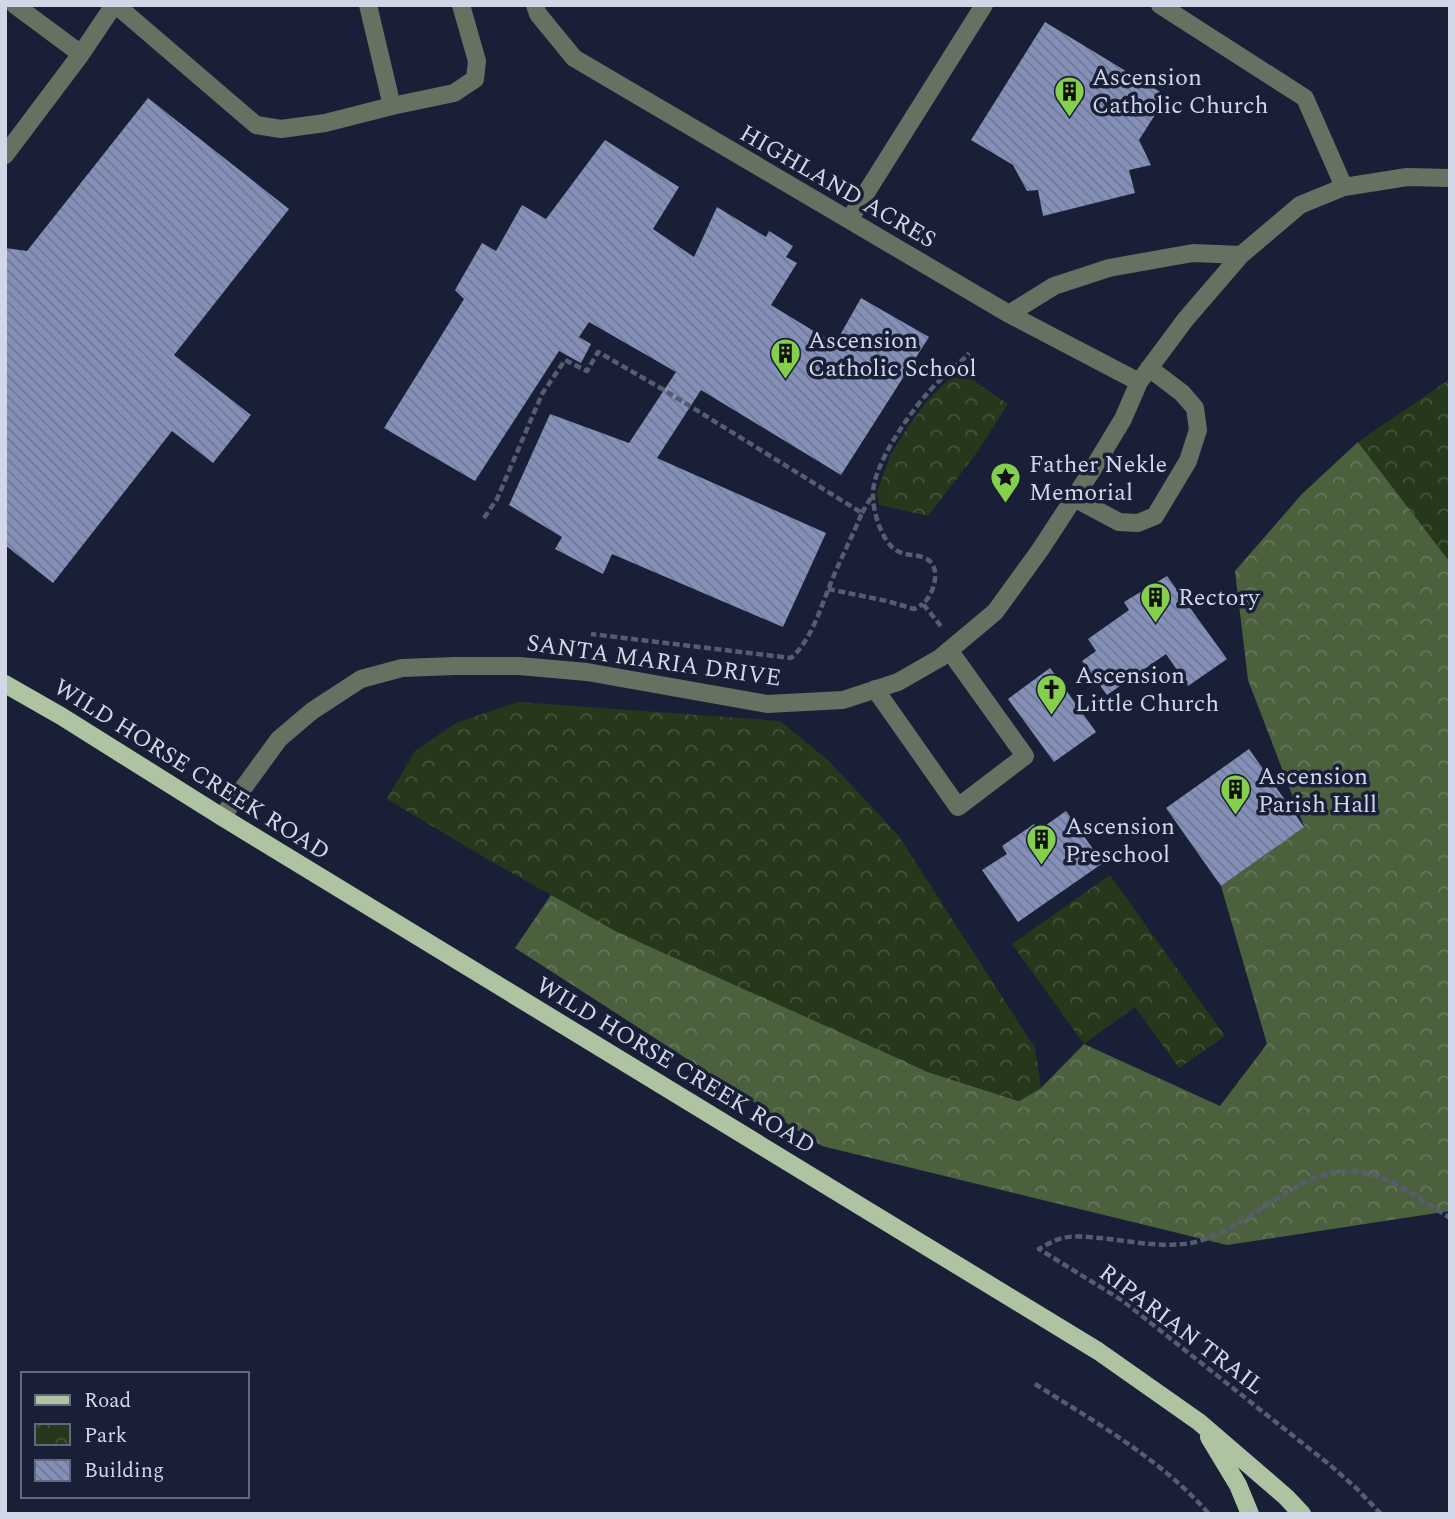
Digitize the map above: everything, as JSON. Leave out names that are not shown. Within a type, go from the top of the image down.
[{"type":"main road","name":"WILD HORSE CREEK ROAD","points":[[5,684],[1098,1351],[1199,1422],[1302,1514]]},
{"type":"main road","points":[[1199,1422],[1238,1485],[1250,1514]]},
{"type":"street","points":[[15,5],[80,54]]},
{"type":"street","points":[[5,155],[115,5],[256,125],[281,129],[325,123],[454,93],[475,79],[477,61],[461,5]]},
{"type":"street","points":[[368,5],[392,106]]},
{"type":"street","name":"HIGHLAND ACRES","points":[[535,5],[538,14],[574,58],[617,85],[1009,314],[1182,393],[1195,408],[1198,430],[1188,461],[1155,516],[1138,523],[1119,522],[1074,499]]},
{"type":"street","points":[[849,220],[984,5]]},
{"type":"street","points":[[1160,5],[1305,98],[1344,187]]},
{"type":"street","name":"SANTA MARIA DRIVE","points":[[222,817],[279,738],[312,710],[361,679],[402,668],[519,666],[558,669],[767,704],[843,700],[898,682],[940,658],[995,612],[1074,499],[1123,419],[1144,375],[1185,320],[1241,255],[1300,205],[1344,187],[1407,177],[1450,178]]},
{"type":"street","points":[[1009,314],[1054,286],[1110,268],[1193,253],[1241,255]]},
{"type":"street","points":[[875,690],[958,807],[1025,756],[949,650]]},
{"type":"path","points":[[484,518],[497,499],[542,394],[565,359],[587,371],[598,352],[862,513]]},
{"type":"path","points":[[828,589],[914,609],[930,597],[936,580],[934,566],[926,559],[901,553],[891,546],[879,524],[873,496],[874,478],[893,441],[931,389],[969,353]]},
{"type":"path","points":[[591,635],[791,658],[805,642],[862,513],[873,496]]},
{"type":"path","points":[[923,604],[943,629]]},
{"type":"path","name":"RIPARIAN TRAIL","points":[[1381,1514],[1330,1465],[1123,1301],[1039,1249],[1065,1237],[1082,1236],[1164,1244],[1191,1243],[1222,1231],[1305,1182],[1325,1174],[1350,1171],[1377,1175],[1450,1218]]},
{"type":"path","points":[[1035,1384],[1139,1452],[1209,1514]]},
{"type":"green space","points":[[958,370],[1008,404],[978,451],[928,516],[879,505],[877,492],[890,456],[928,400]]},
{"type":"green space","points":[[1450,379],[1450,562],[1358,442]]},
{"type":"green space","points":[[1358,442],[1450,562],[1450,1211],[1227,1245],[822,1146],[515,948],[551,895],[928,1072],[1019,1101],[1041,1088],[1084,1044],[1220,1106],[1267,1044],[1221,886],[1304,826],[1248,680],[1235,571],[1302,494]]},
{"type":"green space","points":[[518,702],[780,721],[829,761],[898,835],[1035,1048],[1041,1088],[1019,1101],[928,1072],[617,932],[387,799],[415,751],[456,723]]},
{"type":"green space","points":[[1110,875],[1225,1036],[1179,1068],[1135,1007],[1084,1044],[1012,944]]},
{"type":"building","name":"Ascension Catholic Church","points":[[1045,22],[1167,96],[1139,140],[1151,165],[1129,170],[1135,193],[1043,216],[1038,190],[1027,191],[1013,165],[971,140]]},
{"type":"building","points":[[148,98],[289,209],[174,355],[251,415],[213,463],[172,431],[53,583],[5,545],[5,248],[27,251]]},
{"type":"building","name":"Ascension Catholic School","points":[[605,140],[679,187],[653,229],[694,257],[717,207],[766,237],[769,231],[793,246],[786,257],[797,263],[771,305],[835,344],[861,298],[929,337],[841,475],[701,390],[657,458],[826,533],[783,627],[612,554],[603,574],[555,549],[562,537],[509,505],[550,414],[629,443],[676,372],[589,322],[579,337],[591,344],[581,363],[559,351],[475,481],[384,428],[464,299],[455,290],[482,243],[496,251],[522,205],[546,219]]},
{"type":"building","name":"Rectory","points":[[1167,576],[1227,659],[1188,686],[1166,654],[1107,695],[1082,661],[1096,651],[1088,639],[1129,610],[1124,602]]},
{"type":"building","name":"Ascension Little Church","points":[[1050,668],[1096,732],[1054,762],[1008,699]]},
{"type":"building","name":"Ascension Parish Hall","points":[[1249,749],[1304,827],[1221,886],[1166,808]]},
{"type":"building","name":"Ascension Preschool","points":[[1066,811],[1103,863],[1018,922],[982,870],[1007,854],[1002,846],[1034,824],[1039,830]]},
{"type":"place","name":"Ascension Catholic Church","points":[[1069,118]]},
{"type":"place","name":"Ascension Catholic School","points":[[785,381]]},
{"type":"place","name":"Father Nekle Memorial","points":[[1006,505]]},
{"type":"place","name":"Rectory","points":[[1155,624]]},
{"type":"place","name":"Ascension Little Church","points":[[1052,716]]},
{"type":"place","name":"Ascension Parish Hall","points":[[1235,817]]},
{"type":"place","name":"Ascension Preschool","points":[[1042,867]]}]
